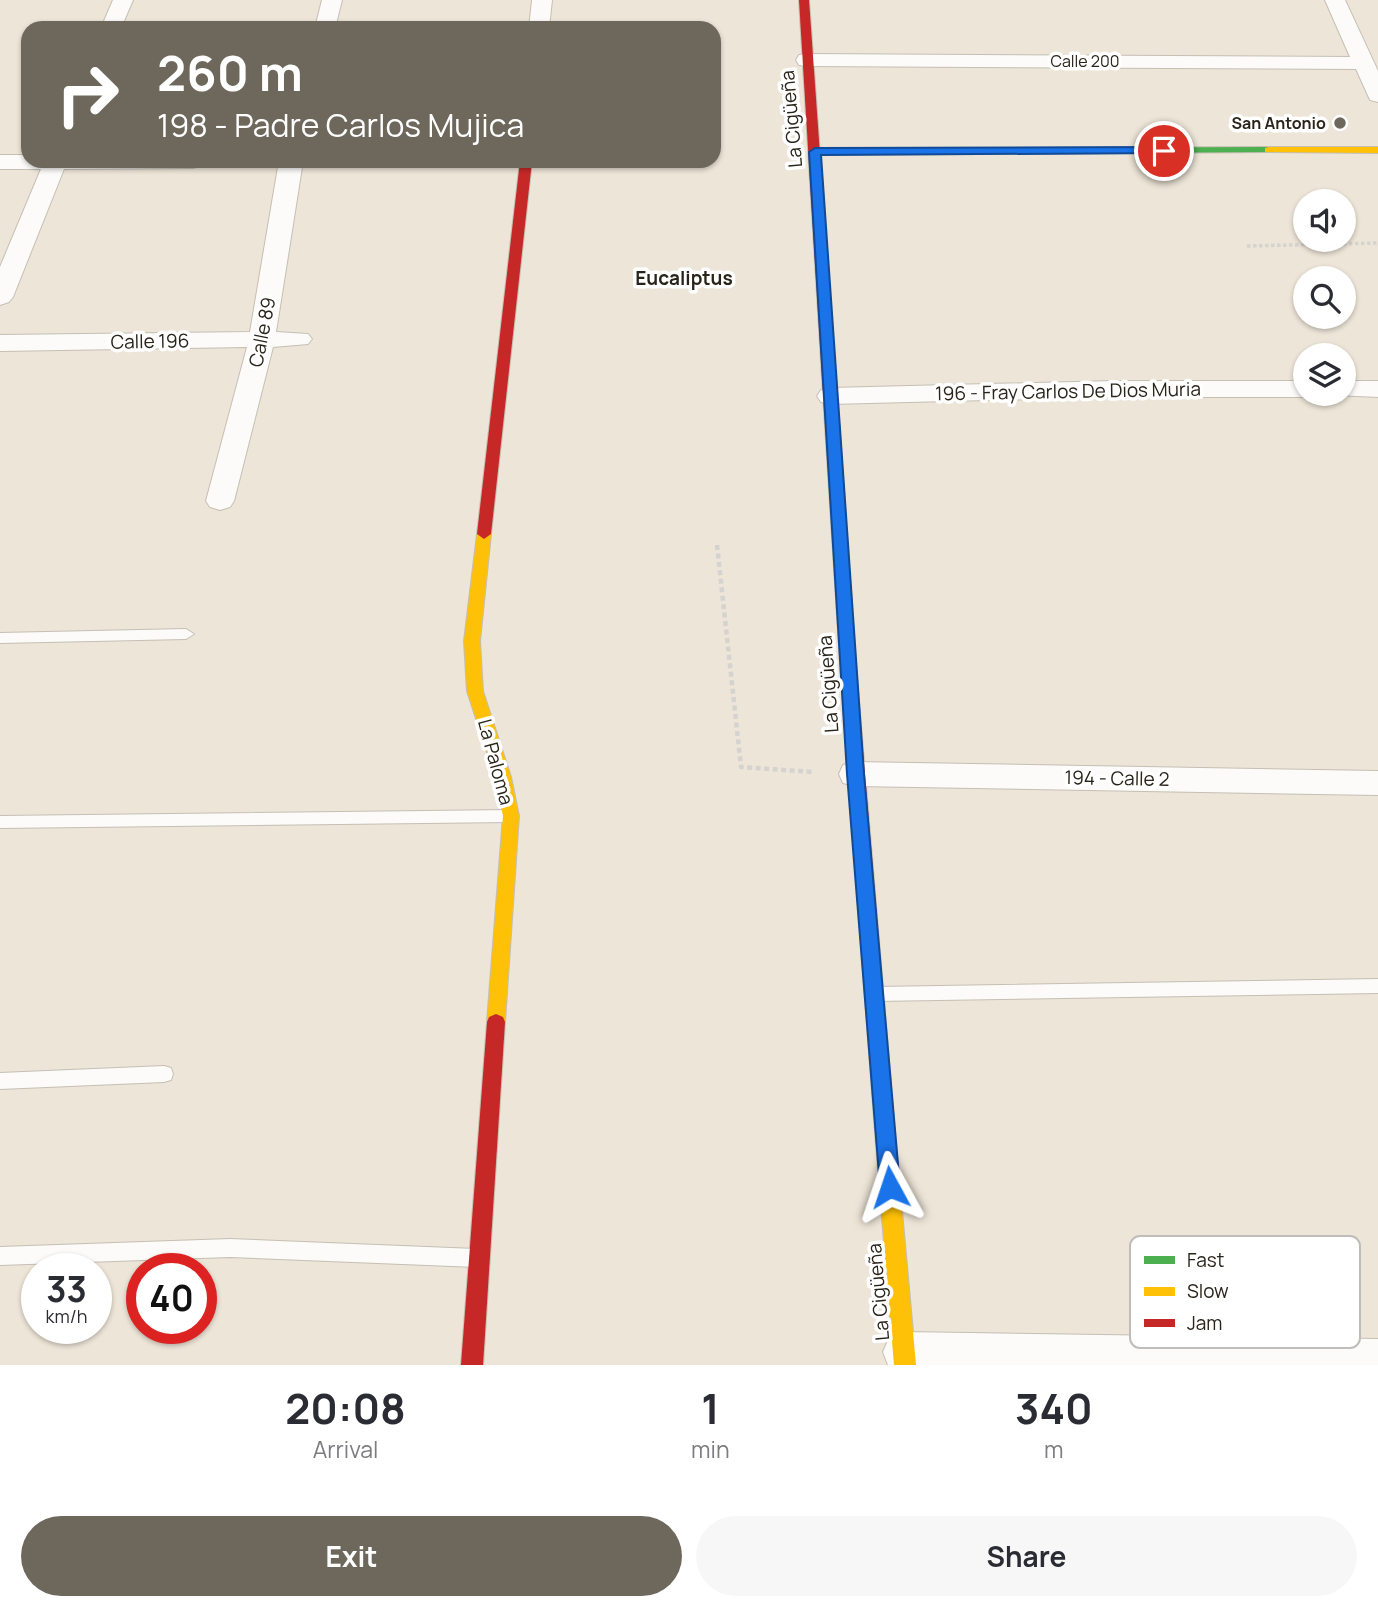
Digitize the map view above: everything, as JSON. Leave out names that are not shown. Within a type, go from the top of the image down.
[{"type":"street","points":[[114,21],[123,0]]},
{"type":"street","points":[[327,21],[332,0]]},
{"type":"street","points":[[540,21],[542,0]]},
{"type":"street","name":"La Cigüeña","points":[[804,0],[856,774],[905,1359]]},
{"type":"street","points":[[1335,0],[1378,95]]},
{"type":"street","name":"Calle 200","points":[[807,60],[1362,63]]},
{"type":"street","points":[[815,152],[1378,150]]},
{"type":"street","points":[[0,162],[21,162]]},
{"type":"street","points":[[0,297],[53,168]]},
{"type":"street","name":"Calle 89","points":[[220,500],[262,339],[290,168]]},
{"type":"street","name":"La Paloma","points":[[472,1365],[511,816],[503,777],[475,691],[472,641],[525,168]]},
{"type":"street","name":"Calle 196","points":[[0,343],[299,339]]},
{"type":"street","name":"196 - Fray Carlos De Dios Muria","points":[[830,396],[1113,389],[1293,389]]},
{"type":"street","points":[[1356,389],[1378,389]]},
{"type":"street","name":"194 - Calle 2","points":[[856,774],[1378,783]]},
{"type":"street","points":[[905,1359],[1378,1359]]},
{"type":"lane","points":[[0,638],[187,634]]},
{"type":"lane","points":[[0,822],[511,816]]},
{"type":"lane","points":[[873,994],[1378,986]]},
{"type":"lane","points":[[0,1081],[164,1074]]},
{"type":"lane","points":[[0,1256],[230,1248],[478,1258]]},
{"type":"path","points":[[1247,246],[1378,243]]},
{"type":"path","points":[[717,545],[741,767],[856,774]]},
{"type":"traffic: fast","points":[[815,152],[1269,150]]},
{"type":"traffic: fast","points":[[830,394],[849,678]]},
{"type":"traffic: slow","points":[[1269,150],[1378,150]]},
{"type":"traffic: slow","points":[[484,534],[472,641],[475,691],[503,777],[511,816],[496,1022]]},
{"type":"traffic: slow","points":[[886,1145],[905,1365]]},
{"type":"traffic: jam","points":[[804,0],[830,394]]},
{"type":"traffic: jam","points":[[484,534],[525,168]]},
{"type":"traffic: jam","points":[[849,678],[886,1145]]},
{"type":"traffic: jam","points":[[472,1365],[496,1022]]},
{"type":"place","name":"San Antonio","points":[[1340,123]]},
{"type":"district","name":"Eucaliptus","points":[[684,278]]},
{"type":"route","points":[[890,1187],[856,774],[815,152],[1164,151]]}]
